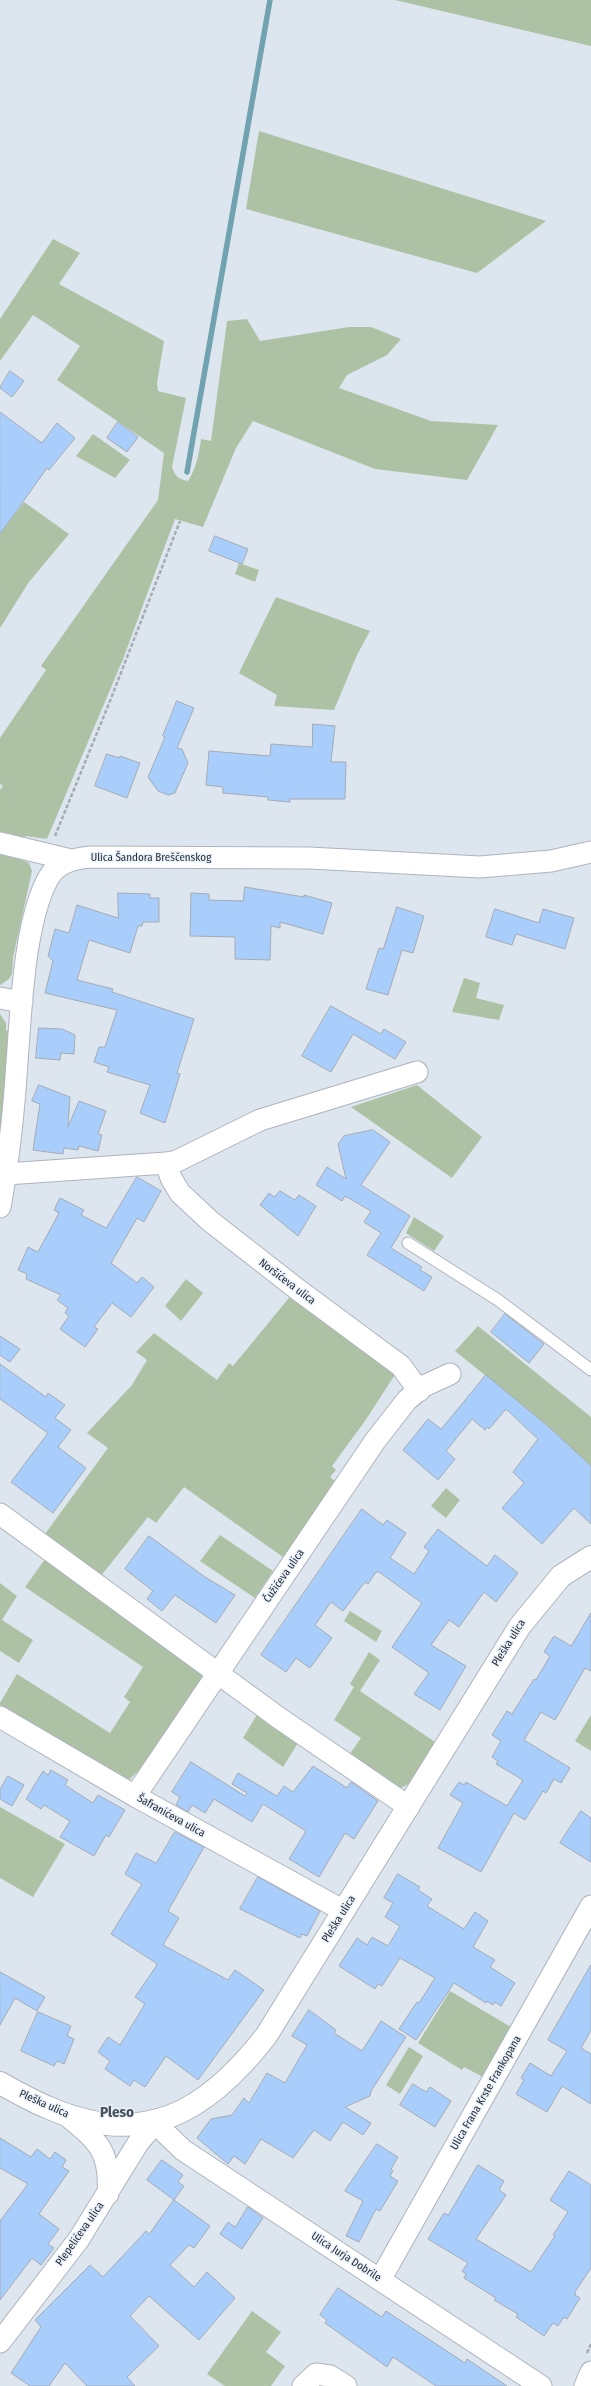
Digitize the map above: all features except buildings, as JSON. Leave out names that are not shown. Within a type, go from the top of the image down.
[{"type":"street","points":[[0,843],[70,860]]},
{"type":"street","name":"Ulica Šandora Breščenskog","points":[[0,1206],[6,1174],[14,1103],[27,959],[40,899],[50,876],[58,867],[70,860],[91,857],[309,858],[480,867],[552,861],[591,852]]},
{"type":"street","points":[[0,998],[22,1002]]},
{"type":"street","points":[[6,1174],[166,1163],[188,1157],[220,1138],[260,1120],[417,1072]]},
{"type":"street","name":"Noršićeva ulica","points":[[166,1163],[171,1178],[180,1192],[210,1221],[297,1289],[401,1366],[419,1391]]},
{"type":"street","name":"Čužićeva ulica","points":[[135,1796],[217,1672],[375,1441],[407,1400],[419,1391],[450,1374]]},
{"type":"street","points":[[0,1514],[279,1718],[409,1807]]},
{"type":"street","name":"Pleška ulica","points":[[0,2083],[66,2115],[110,2124],[134,2126],[155,2123],[201,2101],[232,2076],[266,2036],[520,1626],[561,1576],[591,1557]]},
{"type":"street","name":"Šafranićeva ulica","points":[[0,1717],[135,1796],[344,1912]]},
{"type":"street","name":"Ulica Frana Krste Frankopana","points":[[380,2280],[591,1906]]},
{"type":"street","points":[[66,2115],[89,2133],[104,2155],[109,2173],[108,2195]]},
{"type":"street","name":"Ulica Jurja Dobrile","points":[[155,2123],[183,2150],[541,2386]]},
{"type":"street","name":"Plepelićeva ulica","points":[[0,2342],[79,2239],[108,2195],[138,2143],[155,2123]]},
{"type":"street","points":[[585,2386],[591,2372]]},
{"type":"street","points":[[303,2386],[316,2374],[323,2373],[346,2386]]},
{"type":"lane","points":[[408,1243],[526,1320],[591,1370]]},
{"type":"path","points":[[47,855],[110,702],[180,521]]},
{"type":"green space","points":[[395,0],[591,0],[591,46]]},
{"type":"green space","points":[[259,131],[546,221],[477,273],[246,209]]},
{"type":"green space","points":[[53,239],[80,253],[59,284],[164,341],[157,383],[158,391],[186,398],[172,467],[174,473],[179,478],[188,481],[195,466],[201,439],[211,441],[227,321],[247,319],[260,341],[349,327],[371,327],[401,339],[387,355],[347,375],[339,388],[431,421],[498,425],[467,480],[375,469],[253,421],[236,448],[203,527],[175,519],[123,659],[47,839],[25,836],[24,841],[0,834],[0,790],[3,786],[0,784],[0,738],[46,670],[41,666],[158,500],[164,453],[57,380],[80,346],[33,315],[0,361],[0,319]]},
{"type":"green space","points":[[93,434],[130,460],[115,478],[76,456]]},
{"type":"green space","points":[[24,502],[69,534],[29,582],[0,628],[0,534]]},
{"type":"green space","points":[[239,563],[259,570],[255,582],[235,574]]},
{"type":"green space","points":[[276,597],[370,631],[357,655],[334,710],[274,706],[277,695],[239,673]]},
{"type":"green space","points":[[0,850],[17,854],[17,858],[29,863],[32,871],[13,958],[12,974],[9,979],[0,985]]},
{"type":"green space","points":[[464,978],[480,983],[476,998],[504,1005],[499,1020],[452,1012]]},
{"type":"green space","points":[[0,1014],[6,1023],[6,1030],[11,1033],[0,1141]]},
{"type":"green space","points":[[417,1085],[482,1137],[452,1178],[351,1107]]},
{"type":"green space","points":[[414,1217],[444,1236],[434,1251],[406,1233]]},
{"type":"green space","points":[[186,1279],[203,1293],[181,1321],[165,1306]]},
{"type":"green space","points":[[293,1293],[398,1370],[365,1421],[332,1466],[336,1470],[330,1477],[336,1482],[283,1557],[184,1487],[156,1523],[148,1517],[100,1577],[42,1538],[108,1448],[87,1433],[132,1385],[147,1360],[136,1352],[154,1333],[217,1380],[229,1363],[233,1366]]},
{"type":"green space","points":[[478,1326],[591,1417],[591,1466],[549,1427],[455,1351]]},
{"type":"green space","points":[[446,1488],[460,1500],[446,1518],[431,1506]]},
{"type":"green space","points":[[220,1535],[273,1571],[255,1598],[200,1561]]},
{"type":"green space","points":[[48,1555],[207,1675],[143,1767],[124,1784],[0,1710],[0,1703],[17,1674],[110,1733],[130,1702],[124,1697],[143,1667],[25,1587]]},
{"type":"green space","points":[[0,1583],[17,1596],[2,1620],[33,1640],[19,1663],[0,1651]]},
{"type":"green space","points":[[350,1611],[382,1631],[376,1642],[344,1621]]},
{"type":"green space","points":[[369,1652],[380,1660],[360,1691],[438,1744],[416,1778],[410,1783],[397,1788],[347,1758],[361,1738],[334,1720],[354,1687],[350,1684]]},
{"type":"green space","points":[[259,1711],[300,1740],[283,1767],[243,1738]]},
{"type":"green space","points":[[591,1715],[591,1751],[575,1741]]},
{"type":"green space","points":[[0,1807],[65,1844],[33,1897],[0,1878]]},
{"type":"green space","points":[[450,1991],[511,2027],[483,2077],[464,2067],[462,2070],[418,2043]]},
{"type":"green space","points":[[409,2047],[423,2056],[400,2094],[386,2085]]},
{"type":"green space","points":[[252,2311],[281,2332],[266,2352],[285,2366],[271,2386],[225,2386],[207,2374]]},
{"type":"waterway","points":[[187,472],[270,0]]},
{"type":"district","name":"Pleso","points":[[117,2113]]}]
